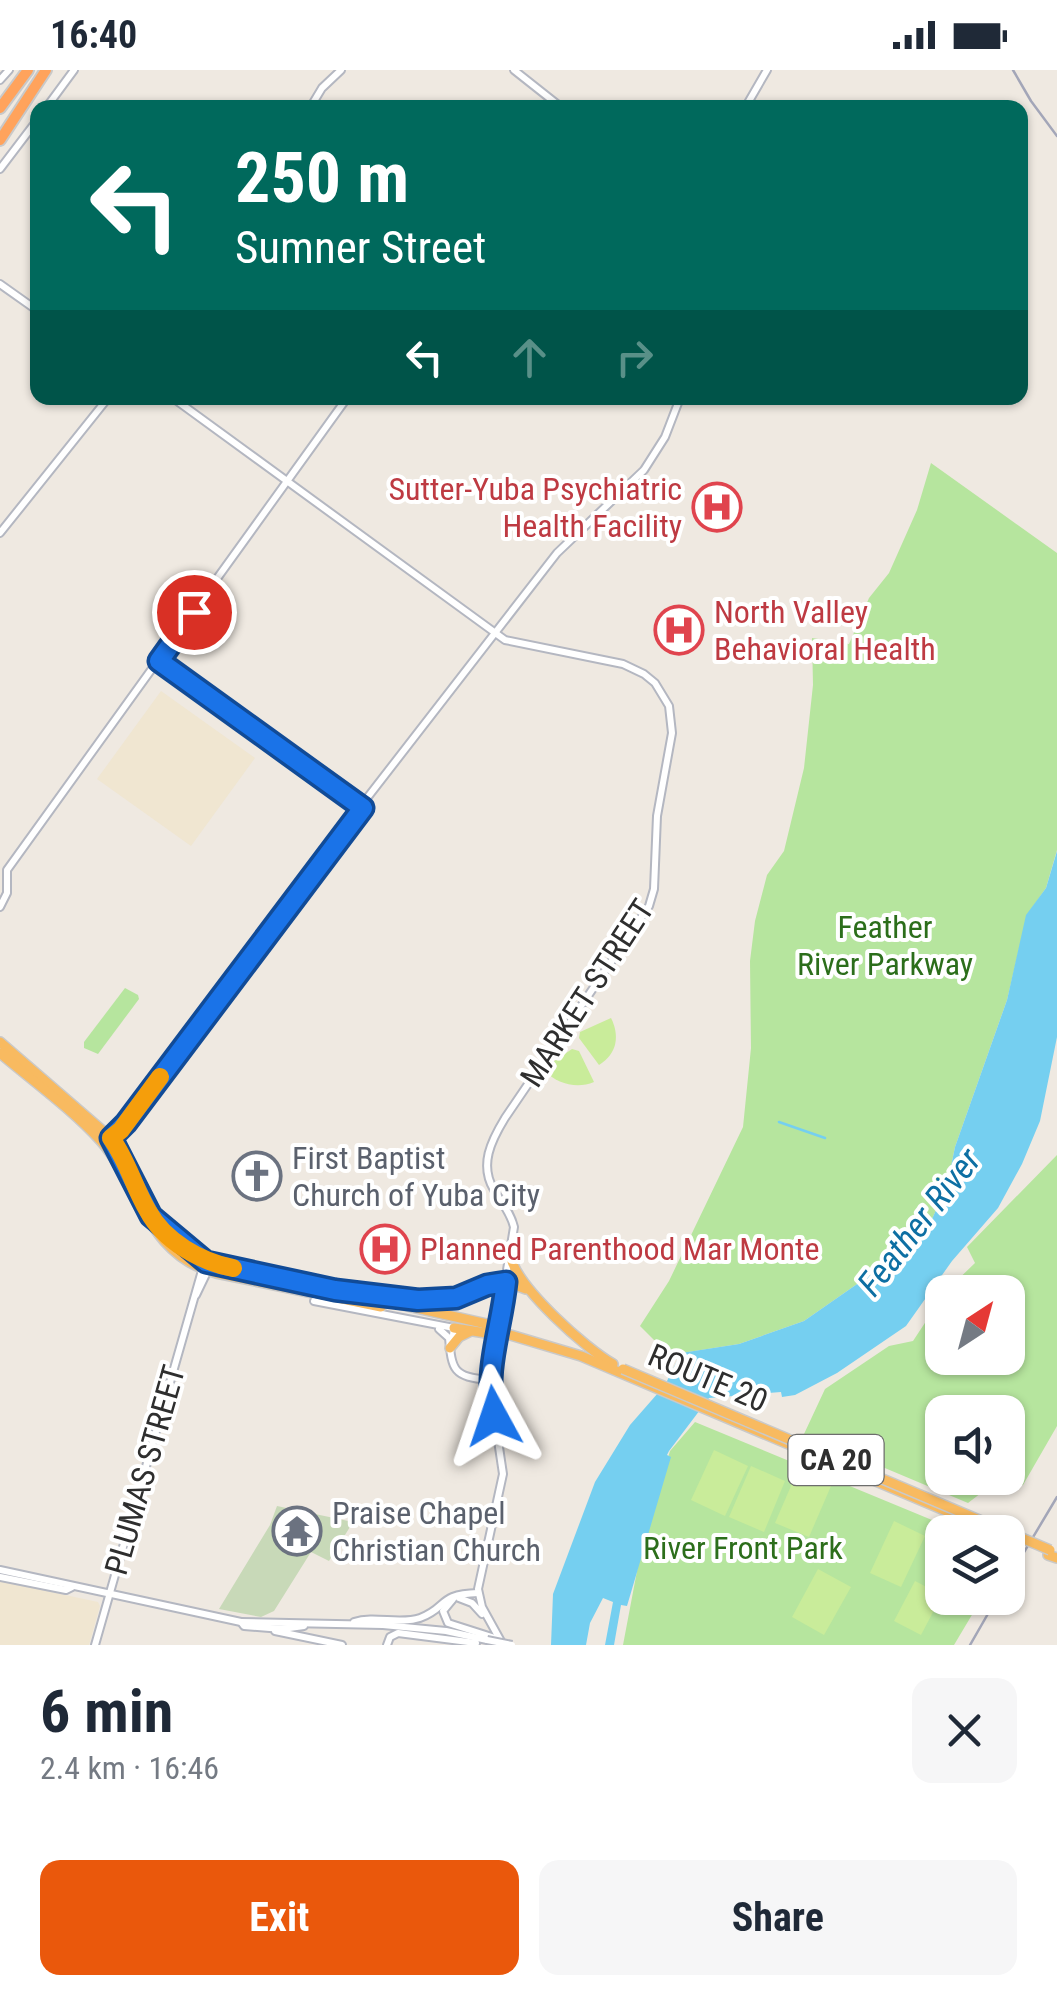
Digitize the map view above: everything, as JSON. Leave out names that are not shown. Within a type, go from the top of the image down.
[{"type":"highway","points":[[0,131],[46,70]]},
{"type":"highway","points":[[0,140],[46,70]]},
{"type":"highway","points":[[0,100],[28,71]]},
{"type":"highway","points":[[0,108],[28,71]]},
{"type":"highway","name":"CA 20","points":[[0,1042],[107,1140],[156,1233],[209,1268],[296,1290],[556,1342],[620,1369]]},
{"type":"highway","name":"CA 20","points":[[0,1054],[107,1140]]},
{"type":"highway","points":[[510,1258],[533,1293],[582,1342],[620,1369]]},
{"type":"highway","points":[[209,1268],[238,1284]]},
{"type":"highway","name":"CA 20","points":[[209,1268],[336,1290],[486,1329]]},
{"type":"highway","points":[[506,1282],[533,1293]]},
{"type":"highway","points":[[296,1290],[314,1300]]},
{"type":"highway","points":[[454,1328],[471,1331]]},
{"type":"highway","points":[[450,1348],[460,1336],[486,1329]]},
{"type":"highway","name":"CA 20","points":[[507,1333],[620,1369]]},
{"type":"highway","name":"ROUTE 20","points":[[620,1369],[957,1515]]},
{"type":"highway","name":"ROUTE 20","points":[[620,1369],[1053,1554]]},
{"type":"highway","name":"ROUTE 20","points":[[1025,1544],[1053,1554]]},
{"type":"main road","points":[[0,80],[9,70]]},
{"type":"main road","points":[[52,100],[74,70]]},
{"type":"main road","points":[[315,100],[341,70]]},
{"type":"main road","points":[[514,70],[551,100]]},
{"type":"main road","points":[[750,100],[767,70]]},
{"type":"main road","points":[[0,170],[30,130]]},
{"type":"main road","points":[[0,284],[30,305]]},
{"type":"main road","points":[[0,533],[102,405]]},
{"type":"main road","name":"MARKET STREET","points":[[183,405],[513,643],[631,667],[650,678],[665,698],[671,714],[671,742],[657,816],[654,892],[643,919],[494,1136],[487,1156],[494,1190],[511,1216],[514,1238],[510,1258]]},
{"type":"main road","points":[[0,906],[8,893],[7,870],[342,405]]},
{"type":"main road","points":[[107,1140],[126,1123],[564,544],[644,470],[668,430],[677,405]]},
{"type":"main road","points":[[159,661],[363,808]]},
{"type":"main road","points":[[502,1645],[478,1595],[503,1474],[489,1380],[510,1258]]},
{"type":"main road","name":"PLUMAS STREET","points":[[96,1645],[196,1296],[209,1268]]},
{"type":"main road","points":[[336,1290],[445,1300],[506,1282]]},
{"type":"main road","points":[[314,1300],[454,1328],[450,1363],[457,1371],[489,1380]]},
{"type":"main road","points":[[429,1324],[447,1334],[450,1348]]},
{"type":"main road","points":[[0,1574],[242,1622],[348,1624],[441,1632],[512,1645]]},
{"type":"main road","points":[[478,1595],[450,1600],[444,1607],[446,1620],[487,1640]]},
{"type":"main road","points":[[348,1624],[364,1619],[418,1618],[449,1596],[478,1595]]},
{"type":"main road","points":[[459,1598],[473,1604],[490,1621]]},
{"type":"main road","points":[[242,1622],[244,1626],[270,1629],[304,1626]]},
{"type":"main road","points":[[270,1629],[342,1645]]},
{"type":"main road","points":[[441,1632],[476,1642]]},
{"type":"main road","points":[[386,1645],[397,1633],[487,1640]]},
{"type":"shaded area","points":[[161,691],[255,758],[191,846],[97,779]]},
{"type":"shaded area","points":[[0,1581],[98,1602],[89,1645],[0,1645]]},
{"type":"green space","name":"Feather River Parkway","points":[[931,463],[1057,553],[1057,850],[1046,888],[1027,915],[1007,1000],[955,1147],[947,1186],[932,1219],[883,1266],[804,1321],[739,1344],[669,1355],[640,1326],[669,1281],[743,1127],[751,1048],[750,961],[755,921],[767,875],[784,851],[804,768],[813,685],[812,638],[849,644],[869,598],[889,573],[917,510]]},
{"type":"green space","points":[[125,988],[139,999],[98,1054],[84,1048],[84,1042]]},
{"type":"green space","points":[[611,1018],[615,1044],[610,1056],[599,1065],[579,1038],[580,1032]]},
{"type":"green space","points":[[572,1049],[579,1051],[594,1082],[568,1084],[545,1071]]},
{"type":"green space","points":[[1057,1155],[1057,1426],[1025,1482],[1025,1395],[925,1395],[925,1485],[804,1434],[825,1389],[889,1346],[913,1341],[925,1323],[925,1375],[1025,1375],[1025,1275],[963,1275],[975,1263],[967,1247]]},
{"type":"green space","name":"River Front Park","points":[[695,1422],[925,1517],[925,1615],[972,1615],[954,1645],[623,1645],[644,1534],[670,1451]]},
{"type":"green space","points":[[714,1450],[748,1466],[725,1516],[691,1500]]},
{"type":"green space","points":[[751,1466],[785,1481],[764,1532],[729,1517]]},
{"type":"green space","points":[[797,1472],[831,1486],[809,1537],[775,1523]]},
{"type":"green space","points":[[949,1495],[978,1495],[968,1503]]},
{"type":"green space","points":[[277,1506],[353,1522],[329,1561],[311,1552],[274,1611],[261,1617],[219,1609],[270,1525]]},
{"type":"green space","points":[[894,1521],[925,1536],[901,1587],[870,1573]]},
{"type":"green space","points":[[818,1569],[851,1587],[824,1635],[792,1617]]},
{"type":"green space","points":[[915,1581],[925,1586],[925,1615],[932,1615],[921,1635],[894,1621]]},
{"type":"water","points":[[1057,851],[1057,1037],[1040,1121],[998,1208],[942,1275],[925,1275],[925,1299],[906,1326],[837,1373],[795,1395],[782,1397],[781,1392],[709,1398],[667,1455],[671,1457],[627,1606],[621,1605],[614,1645],[605,1645],[613,1602],[603,1598],[590,1623],[586,1645],[551,1645],[553,1594],[595,1482],[630,1425],[665,1385],[681,1353],[739,1344],[804,1321],[883,1266],[932,1219],[947,1186],[955,1147],[1007,1000],[1026,915],[1046,888]]},
{"type":"waterway","points":[[779,1122],[825,1138]]},
{"type":"railway","points":[[1013,70],[1057,136]]},
{"type":"railway","points":[[1025,1551],[1057,1497]]},
{"type":"railway","points":[[970,1645],[987,1615]]},
{"type":"slow traffic","points":[[160,1077],[111,1138],[158,1224],[200,1259],[233,1268]]},
{"type":"place","name":"Sutter-Yuba Psychiatric Health Facility","points":[[717,507]]},
{"type":"place","name":"North Valley Behavioral Health","points":[[679,630]]},
{"type":"place","name":"First Baptist Church of Yuba City","points":[[257,1176]]},
{"type":"place","name":"Planned Parenthood Mar Monte","points":[[385,1249]]},
{"type":"place","name":"Praise Chapel Christian Church","points":[[297,1531]]},
{"type":"route","points":[[194,612],[159,661],[363,808],[118,1134],[111,1138],[151,1216],[206,1262],[335,1290],[418,1300],[456,1298],[506,1282],[491,1354],[489,1380],[494,1416]]},
{"type":"water label","name":"Feather River","points":[[919,1222]]}]
